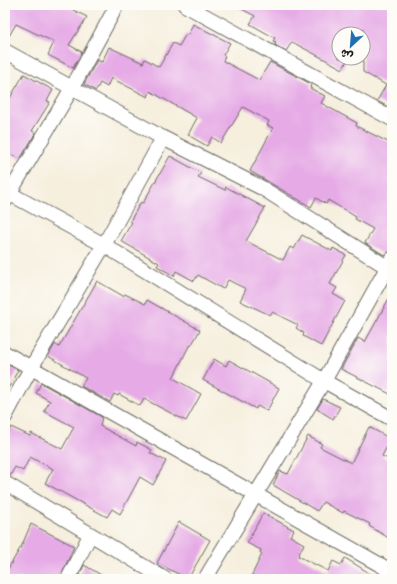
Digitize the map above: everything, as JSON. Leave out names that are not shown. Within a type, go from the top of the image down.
[{"type":"street","points":[[117,5],[72,88],[7,196],[104,245],[324,381],[392,419]]},
{"type":"street","points":[[185,5],[392,119]]},
{"type":"street","points":[[5,51],[163,138],[270,193],[390,262],[324,381],[205,579]]},
{"type":"street","points":[[5,417],[31,368],[104,245],[163,138]]},
{"type":"street","points":[[5,353],[384,567],[392,574]]},
{"type":"street","points":[[5,483],[165,579]]},
{"type":"street","points":[[68,579],[90,535]]},
{"type":"building","points":[[5,5],[63,5],[87,17],[69,45],[82,52],[73,68],[48,55],[54,42],[16,24],[5,43]]},
{"type":"building","points":[[234,5],[392,5],[392,109],[377,101],[386,85],[363,72],[363,66],[371,66],[371,26],[331,26],[331,63],[292,42],[286,51],[275,45],[276,42],[273,41],[275,38],[250,24],[255,16]]},
{"type":"building","points":[[193,24],[230,43],[223,55],[225,56],[223,61],[259,80],[270,62],[311,84],[310,88],[325,96],[321,103],[357,123],[356,126],[392,144],[392,251],[384,255],[365,243],[373,229],[355,219],[356,217],[328,200],[326,204],[316,198],[311,207],[250,171],[273,128],[267,125],[269,121],[243,107],[221,143],[212,137],[207,146],[188,135],[197,118],[150,91],[148,97],[111,78],[107,87],[100,83],[96,91],[84,84],[97,60],[102,62],[109,47],[143,63],[145,59],[159,67],[173,43],[179,46],[186,34],[188,35]]},
{"type":"building","points":[[337,66],[344,66],[343,69]]},
{"type":"building","points":[[24,74],[53,90],[47,101],[50,102],[32,131],[36,133],[20,159],[5,151],[5,95],[10,98]]},
{"type":"building","points":[[170,156],[201,173],[198,177],[225,190],[226,187],[265,208],[246,241],[283,260],[290,247],[294,249],[302,235],[332,251],[333,248],[346,255],[330,284],[337,288],[333,294],[345,301],[321,346],[303,336],[304,333],[296,328],[298,325],[272,312],[270,315],[240,301],[246,289],[228,280],[223,289],[198,275],[194,281],[176,271],[174,276],[157,266],[159,263],[121,241],[132,222],[130,221],[141,202],[143,203]]},
{"type":"building","points":[[97,281],[123,296],[125,294],[145,304],[147,300],[200,330],[191,346],[189,346],[173,378],[201,394],[186,421],[144,399],[140,406],[119,394],[118,396],[114,394],[110,402],[81,386],[86,378],[48,356],[55,344],[59,347]]},
{"type":"building","points":[[392,293],[392,395],[341,369],[358,338],[365,342]]},
{"type":"building","points":[[214,359],[226,366],[229,360],[279,388],[267,411],[257,406],[256,409],[203,380]]},
{"type":"building","points":[[5,363],[18,370],[5,394]]},
{"type":"building","points":[[41,383],[102,417],[100,426],[136,446],[137,442],[152,450],[150,453],[166,461],[153,485],[140,477],[120,514],[112,509],[107,517],[45,483],[53,469],[30,457],[23,471],[15,467],[10,476],[5,475],[5,438],[11,427],[30,436],[31,433],[62,449],[74,427],[44,411],[50,401],[36,393]]},
{"type":"building","points":[[323,399],[340,407],[333,419],[317,409]]},
{"type":"building","points":[[369,427],[391,439],[382,456],[392,461],[387,474],[392,477],[392,540],[369,526],[370,524],[344,511],[343,513],[323,502],[317,511],[273,485],[280,471],[288,474],[308,436],[322,444],[320,447],[351,463]]},
{"type":"building","points":[[263,513],[294,530],[290,536],[304,544],[298,556],[328,571],[333,561],[341,565],[345,558],[379,579],[250,579],[262,554],[260,553],[261,550],[247,543]]},
{"type":"building","points":[[179,522],[210,540],[188,579],[157,563]]},
{"type":"building","points":[[31,524],[74,546],[60,579],[5,579],[5,574],[22,545]]},
{"type":"building","points":[[84,565],[108,579],[78,579]]}]
